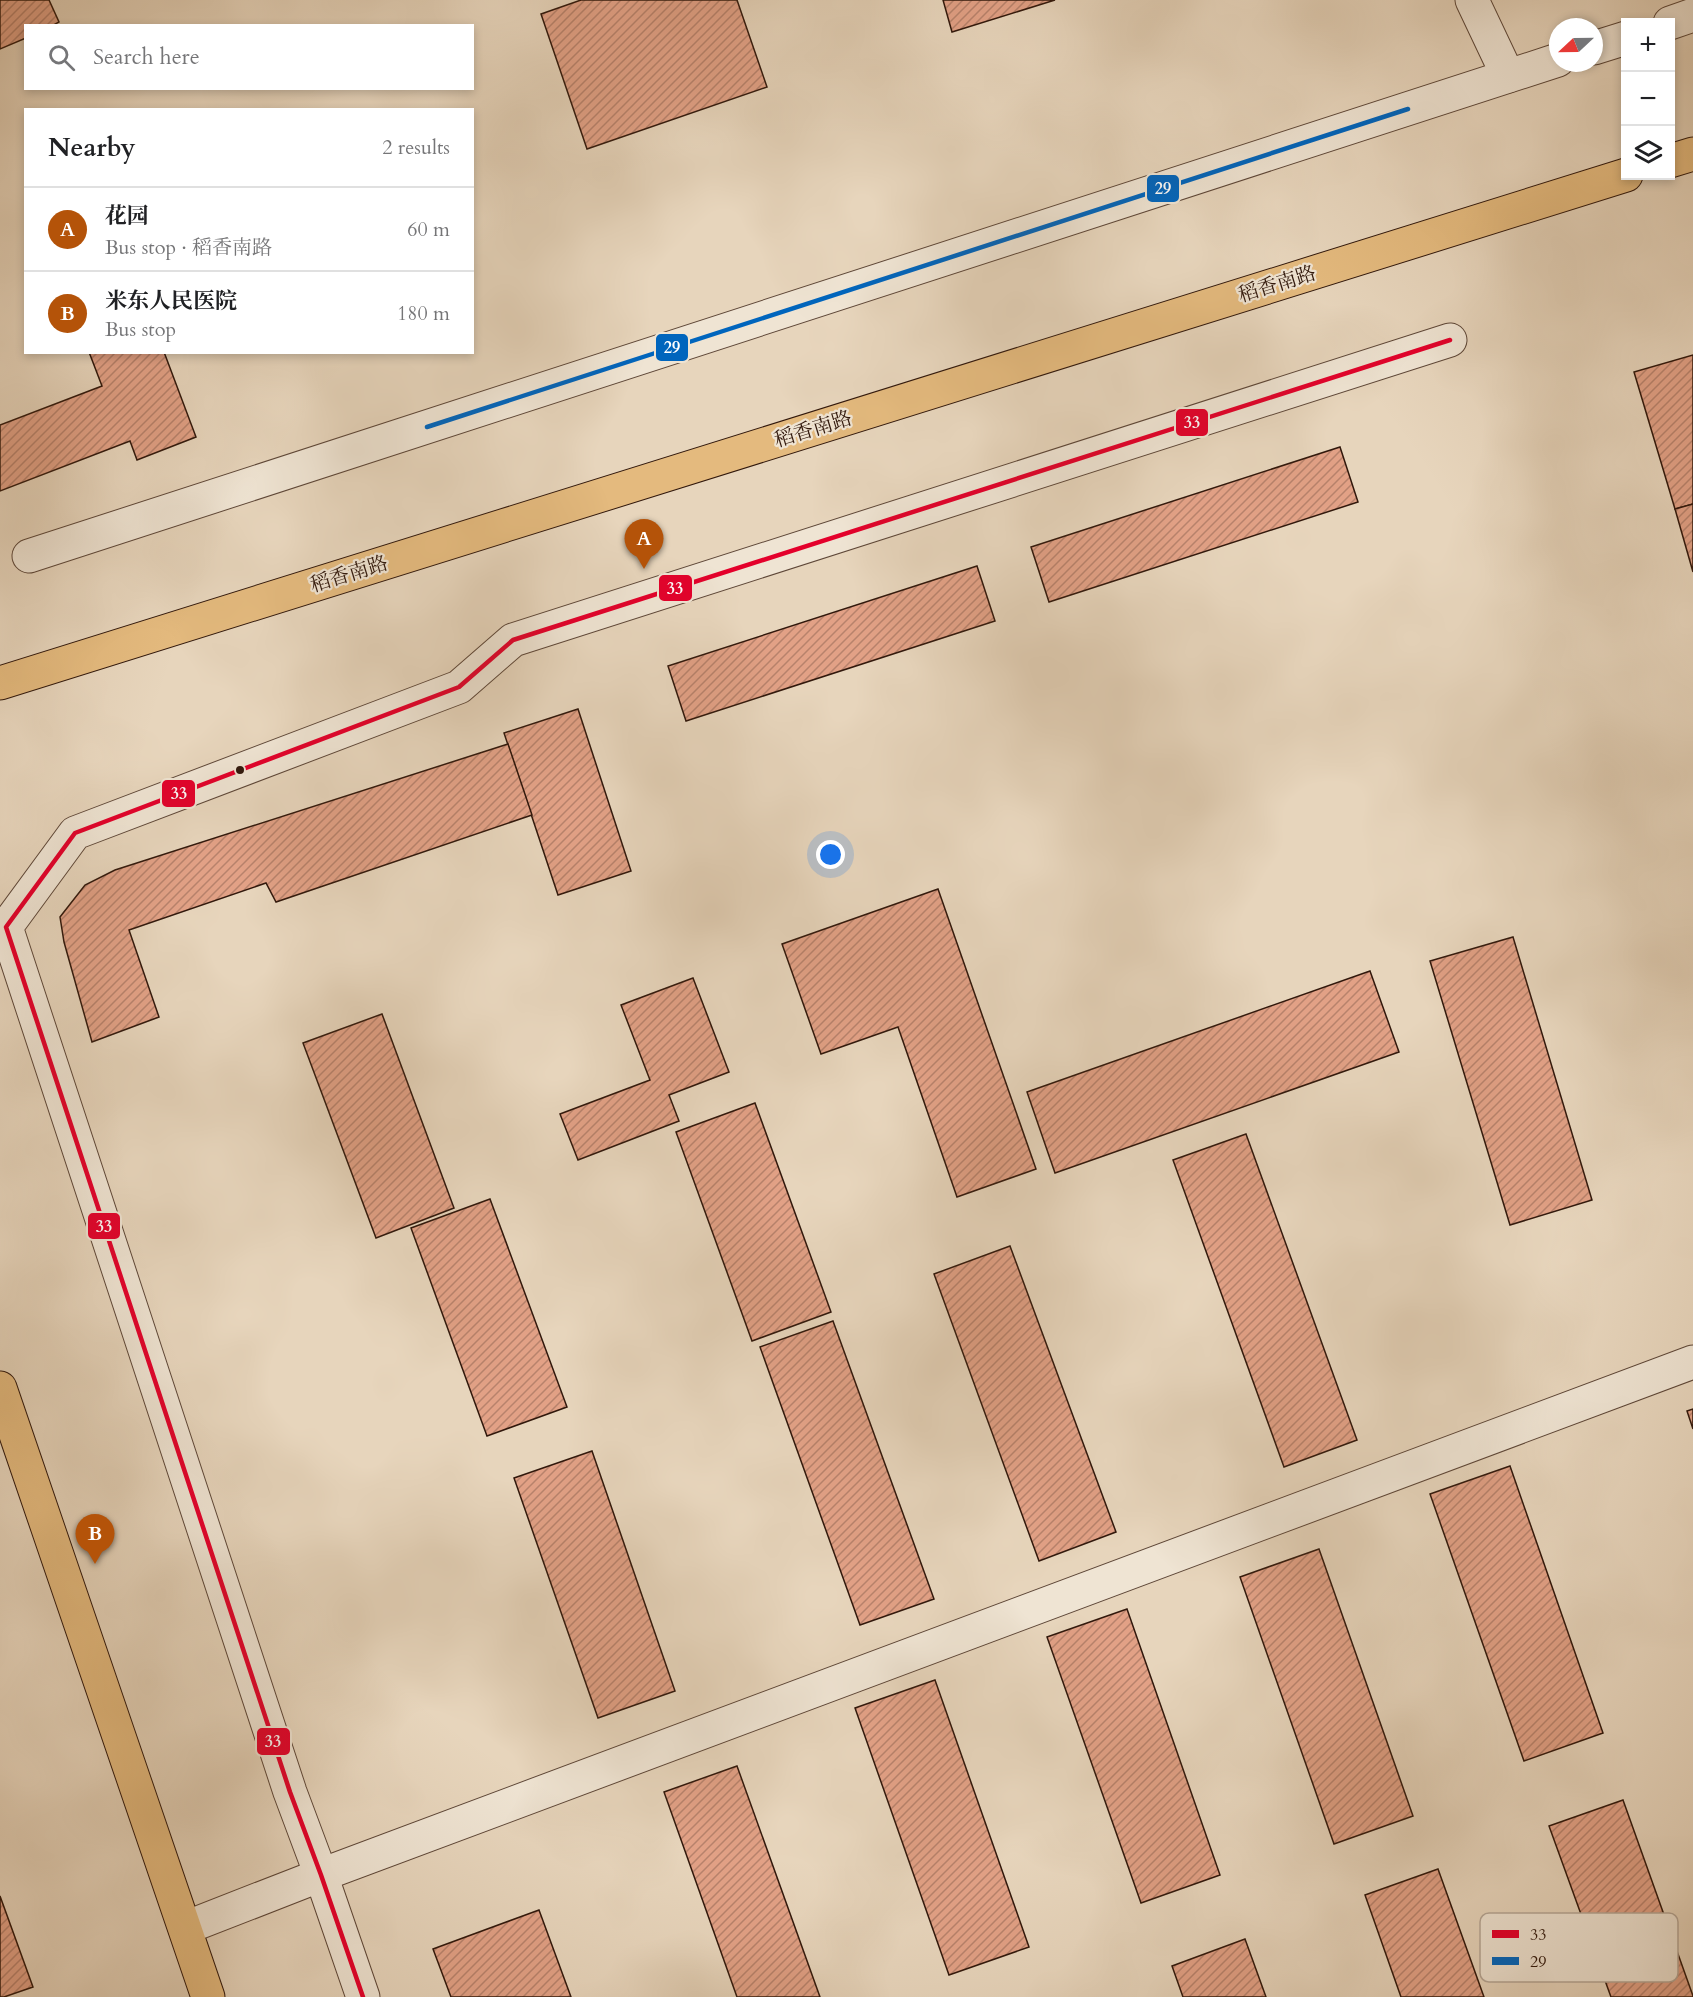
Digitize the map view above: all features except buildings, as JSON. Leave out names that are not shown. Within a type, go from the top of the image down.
[{"type":"main road","points":[[1675,160],[1693,154]]},
{"type":"main road","name":"稻香南路","points":[[0,683],[1621,177]]},
{"type":"main road","points":[[0,1388],[208,1997]]},
{"type":"street","points":[[1472,0],[1508,76]]},
{"type":"street","points":[[1675,22],[1693,15]]},
{"type":"street","points":[[1603,45],[1621,40]]},
{"type":"street","points":[[29,556],[1549,63]]},
{"type":"street","points":[[363,1997],[290,1792],[6,927],[75,833],[459,687],[513,640],[1450,339]]},
{"type":"street","points":[[185,1928],[321,1875],[1693,1362]]},
{"type":"transit line","name":"29","points":[[427,427],[1408,109]]},
{"type":"transit line","name":"33","points":[[363,1997],[290,1792],[6,927],[75,833],[459,687],[513,640],[1450,340]]},
{"type":"place","name":"花园","points":[[644,569]]},
{"type":"place","name":"米东人民医院","points":[[95,1564]]}]
